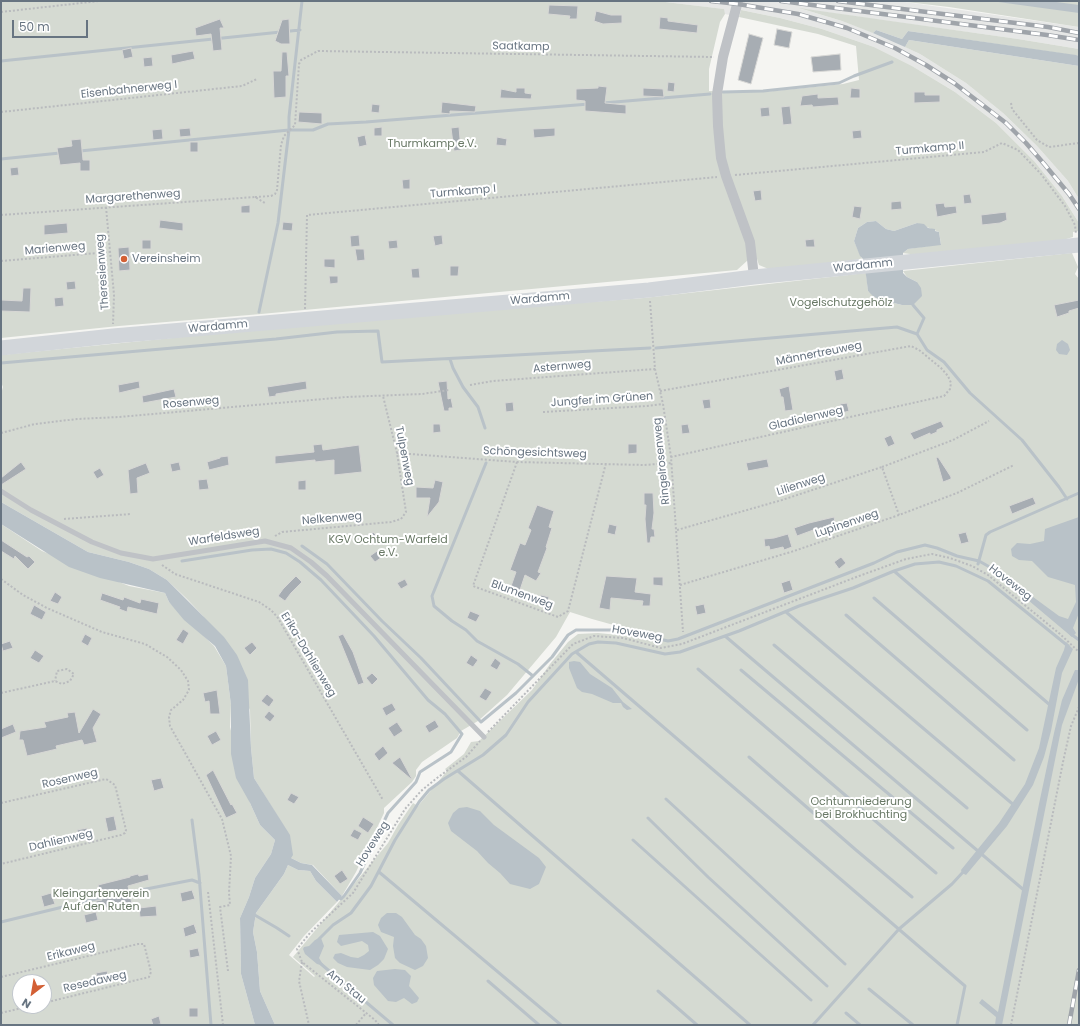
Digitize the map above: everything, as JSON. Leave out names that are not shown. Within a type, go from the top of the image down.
[{"type":"street","points":[[738,1],[723,57],[717,94],[718,126],[721,158],[750,242],[754,277]]},
{"type":"street","name":"Wardamm","points":[[1,348],[113,336],[649,290],[754,277],[1078,246]]},
{"type":"lane","name":"Warfeldsweg","points":[[1,491],[56,524],[92,542],[121,552],[153,559],[265,540],[290,548],[311,562],[327,576],[484,737]]},
{"type":"path","points":[[1,12],[99,1]]},
{"type":"path","name":"Saatkamp","points":[[285,135],[295,125],[299,64],[301,60],[318,52],[723,57]]},
{"type":"path","name":"Eisenbahnerweg I","points":[[1,112],[242,86],[257,79]]},
{"type":"path","points":[[1011,103],[1012,108],[1037,140],[1049,147],[1079,143]]},
{"type":"path","name":"Margarethenweg","points":[[1,215],[271,196],[275,194],[277,190],[281,145],[285,135]]},
{"type":"path","name":"Turmkamp II","points":[[726,176],[984,152],[1002,143],[1018,150],[1041,174],[1065,206],[1075,225],[1078,246]]},
{"type":"path","name":"Turmkamp I","points":[[305,320],[307,215],[726,176]]},
{"type":"path","points":[[255,197],[265,203]]},
{"type":"path","name":"Theresienweg","points":[[106,207],[114,295],[113,336]]},
{"type":"path","name":"Marienweg","points":[[1,261],[110,252]]},
{"type":"path","name":"Ringelrosenweg","points":[[649,290],[655,369],[663,404],[672,457],[683,632]]},
{"type":"path","points":[[892,300],[890,302],[893,306]]},
{"type":"path","name":"Männertreuweg","points":[[660,392],[911,346],[919,350],[941,368],[948,376],[951,383],[950,390],[944,396]]},
{"type":"path","name":"Asternweg","points":[[470,385],[493,381],[655,369]]},
{"type":"path","name":"Rosenweg","points":[[1,433],[35,424],[346,397],[422,394],[449,390]]},
{"type":"path","name":"Tulpenweg","points":[[383,396],[397,453],[406,512],[400,519]]},
{"type":"path","name":"Gladiolenweg","points":[[672,457],[944,396]]},
{"type":"path","name":"Jungfer im Grünen","points":[[542,412],[663,404]]},
{"type":"path","name":"Lilienweg","points":[[677,530],[782,500],[882,467],[953,440],[989,420]]},
{"type":"path","name":"Schöngesichtsweg","points":[[397,453],[517,462],[644,465],[672,463]]},
{"type":"path","name":"Blumenweg","points":[[517,462],[473,586],[558,617],[568,611],[606,463]]},
{"type":"path","name":"Lupinenweg","points":[[680,585],[794,551],[899,515],[958,493],[1014,465]]},
{"type":"path","points":[[882,467],[899,515]]},
{"type":"path","points":[[56,524],[63,519],[131,514]]},
{"type":"path","name":"Nelkenweg","points":[[265,540],[282,532],[391,522],[400,519]]},
{"type":"path","name":"Hoveweg","points":[[302,962],[297,949],[310,933],[353,893],[404,809],[421,791],[466,756],[573,644],[594,636],[624,638],[661,648],[682,644],[906,558],[932,554],[972,566],[988,575],[1060,634],[1079,652]]},
{"type":"path","name":"Erika-Dahlienweg","points":[[153,559],[175,574],[259,602],[271,610],[278,618],[383,800]]},
{"type":"path","points":[[1,580],[23,595],[47,608],[102,632],[145,644],[167,657],[181,670],[188,681],[189,690],[183,700],[171,710],[169,717],[170,726],[222,819],[231,856],[229,893],[230,905],[220,907],[228,971]]},
{"type":"path","points":[[1,694],[54,681],[62,684],[70,681],[74,674],[67,668],[57,671],[54,681]]},
{"type":"path","points":[[1011,1025],[1063,762],[1071,726],[1079,707]]},
{"type":"path","name":"Rosenweg","points":[[1,803],[106,779],[116,785],[125,826],[125,834]]},
{"type":"path","name":"Dahlienweg","points":[[1,864],[125,834]]},
{"type":"path","points":[[208,892],[223,1025]]},
{"type":"path","name":"Erikaweg","points":[[1,977],[138,944],[144,944],[151,972],[149,977]]},
{"type":"path","points":[[302,962],[299,981],[309,1025]]},
{"type":"path","name":"Am Stau","points":[[302,962],[379,1025]]},
{"type":"path","name":"Resedaweg","points":[[52,1001],[149,977]]},
{"type":"path","points":[[1,1013],[12,1010]]},
{"type":"path","points":[[356,1025],[366,1013]]},
{"type":"shaded area","points":[[657,1],[898,1],[1079,27],[1079,49],[802,9],[842,21],[883,36],[920,54],[966,83],[1003,113],[1037,146],[1068,181],[1079,199],[1079,223],[1062,196],[1035,162],[996,123],[955,92],[912,66],[874,47],[822,29],[780,18],[741,10],[739,17],[725,14],[723,9]]},
{"type":"shaded area","points":[[991,1],[1049,1],[1079,5],[1079,13]]},
{"type":"shaded area","points":[[876,30],[902,39],[908,31],[1076,55],[1079,56],[1079,66],[909,40],[905,47],[873,33]]},
{"type":"shaded area","points":[[876,221],[886,229],[894,231],[917,223],[924,224],[928,228],[935,229],[935,231],[939,232],[941,245],[908,249],[903,253],[903,273],[907,277],[917,282],[921,288],[922,296],[913,305],[894,303],[889,305],[873,296],[868,291],[864,260],[860,256],[854,241],[858,228],[867,222]]},
{"type":"shaded area","points":[[1062,340],[1068,344],[1070,350],[1067,355],[1059,354],[1056,350],[1057,344]]},
{"type":"shaded area","points":[[1,502],[88,552],[129,562],[149,569],[167,580],[224,637],[237,655],[248,680],[254,778],[290,835],[293,855],[291,858],[301,863],[312,865],[342,896],[337,902],[316,881],[310,871],[298,870],[288,865],[284,874],[256,913],[253,932],[257,952],[260,991],[275,1025],[255,1025],[241,974],[240,918],[255,878],[271,854],[275,840],[260,825],[236,778],[231,754],[231,705],[226,666],[215,646],[184,620],[169,602],[165,593],[100,578],[69,567],[1,524]]},
{"type":"shaded area","points":[[1079,517],[1079,613],[1073,628],[1076,633],[1072,637],[1028,600],[1029,594],[1059,616],[1068,619],[1076,602],[1075,585],[1048,577],[1032,561],[1019,560],[1012,556],[1011,549],[1017,543],[1030,544],[1044,541],[1045,529]]},
{"type":"shaded area","points":[[1066,642],[1073,649],[1062,673],[1051,731],[1044,757],[1033,785],[1007,826],[966,875],[962,873],[961,870],[999,823],[1025,784],[1039,748],[1056,668]]},
{"type":"shaded area","points":[[569,662],[580,662],[590,674],[612,688],[623,702],[632,709],[627,710],[621,703],[613,703],[592,694],[582,692],[577,688],[569,668]]},
{"type":"shaded area","points":[[1075,670],[1079,670],[1079,679],[1062,725],[1002,1025],[995,1025],[996,1017],[979,1003],[982,999],[998,1012],[1054,733],[1062,700]]},
{"type":"shaded area","points":[[467,807],[480,811],[494,825],[539,858],[546,867],[539,884],[530,889],[510,884],[477,851],[451,831],[448,823],[453,813],[459,808]]},
{"type":"shaded area","points":[[387,913],[396,913],[402,917],[415,935],[421,939],[426,946],[428,958],[423,966],[415,970],[400,963],[395,958],[393,946],[394,937],[381,932],[378,925],[381,918]]},
{"type":"shaded area","points":[[373,932],[380,936],[388,949],[384,959],[378,965],[370,970],[347,967],[338,963],[333,958],[335,954],[341,953],[358,958],[369,951],[368,945],[362,941],[341,946],[337,942],[339,935]]},
{"type":"shaded area","points":[[321,938],[324,946],[319,958],[324,966],[317,964],[305,954],[303,949],[315,940]]},
{"type":"shaded area","points":[[395,969],[405,970],[411,976],[409,986],[419,998],[417,1002],[412,1004],[404,998],[396,1002],[388,1001],[374,985],[373,978],[377,971]]},
{"type":"green space","name":"Thurmkamp e.V.","points":[[1,1],[657,1],[724,9],[725,14],[720,22],[709,69],[709,91],[764,92],[843,84],[859,80],[856,46],[818,34],[739,17],[741,10],[780,18],[822,29],[874,47],[912,66],[955,92],[996,123],[1035,162],[1062,196],[1079,223],[1079,231],[1073,232],[1073,237],[1063,240],[910,257],[910,254],[903,253],[908,249],[941,244],[939,232],[917,223],[894,231],[886,229],[876,221],[867,222],[858,228],[854,241],[862,259],[771,270],[759,265],[757,259],[748,260],[737,270],[1,338]]},
{"type":"green space","points":[[898,1],[1079,1],[1079,27],[949,7]]},
{"type":"green space","points":[[799,8],[1079,49],[1079,56],[908,31],[902,39],[876,30],[873,33],[842,21]]},
{"type":"green space","points":[[909,40],[1079,66],[1079,199],[1068,181],[1037,146],[1003,113],[966,83],[920,54],[905,47]]},
{"type":"green space","points":[[1072,253],[1078,267],[1075,274],[1079,279],[1079,1025],[275,1025],[260,991],[257,952],[253,932],[256,913],[284,874],[288,865],[298,870],[310,871],[316,881],[337,902],[304,936],[289,955],[314,977],[315,976],[293,957],[388,843],[413,803],[418,806],[447,771],[445,769],[464,754],[471,742],[479,741],[532,690],[568,642],[578,634],[598,633],[628,636],[646,634],[570,612],[556,637],[507,695],[478,721],[461,731],[457,738],[422,762],[416,770],[416,776],[412,782],[384,808],[384,813],[356,872],[342,896],[313,865],[301,863],[291,858],[289,835],[254,778],[251,748],[250,710],[203,616],[167,580],[149,569],[129,562],[88,552],[1,502],[1,394],[3,387],[1,382],[1,355],[363,319],[644,298],[866,273],[868,291],[889,305],[894,303],[902,305],[917,282],[907,277],[903,271]]},
{"type":"green space","name":"Kleingartenverein Auf den Ruten","points":[[1,524],[42,551],[129,586],[165,593],[169,602],[214,646],[226,666],[231,705],[230,727],[250,803],[260,825],[275,840],[271,854],[255,878],[240,918],[241,974],[255,1025],[1,1025]]},
{"type":"building","points":[[549,5],[578,6],[577,19],[569,19],[570,16],[548,14]]},
{"type":"building","points":[[596,11],[611,15],[622,15],[622,23],[603,24],[594,21]]},
{"type":"building","points":[[660,17],[668,18],[668,21],[698,25],[697,33],[659,29]]},
{"type":"building","points":[[220,19],[224,28],[220,28],[222,50],[213,51],[211,34],[196,36],[195,28]]},
{"type":"building","points":[[289,19],[290,44],[281,44],[275,41],[282,20]]},
{"type":"building","points":[[777,29],[792,32],[789,48],[774,45]]},
{"type":"building","points":[[749,34],[763,38],[751,84],[738,80]]},
{"type":"building","points":[[131,48],[133,57],[124,59],[122,50]]},
{"type":"building","points":[[193,51],[195,59],[172,64],[171,55]]},
{"type":"building","points":[[282,52],[287,52],[289,76],[286,76],[286,97],[274,98],[273,71],[281,71]]},
{"type":"building","points":[[840,54],[841,70],[813,72],[811,57]]},
{"type":"building","points":[[152,57],[153,66],[144,67],[143,58]]},
{"type":"building","points":[[668,82],[675,83],[674,92],[667,91]]},
{"type":"building","points":[[598,86],[607,87],[605,103],[626,105],[626,114],[585,111],[585,101],[576,100],[576,89],[598,88]]},
{"type":"building","points":[[516,88],[525,88],[525,93],[532,94],[531,99],[500,98],[501,89],[516,92]]},
{"type":"building","points":[[643,88],[663,89],[664,97],[643,96]]},
{"type":"building","points":[[851,88],[860,89],[860,98],[850,98]]},
{"type":"building","points":[[914,92],[925,92],[925,95],[940,95],[940,102],[914,103]]},
{"type":"building","points":[[818,94],[818,98],[838,97],[839,105],[813,107],[812,105],[800,106],[802,96]]},
{"type":"building","points":[[442,102],[476,106],[475,112],[450,111],[450,114],[441,113]]},
{"type":"building","points":[[372,104],[380,105],[379,113],[371,112]]},
{"type":"building","points":[[790,106],[792,124],[783,125],[781,107]]},
{"type":"building","points":[[769,107],[770,116],[761,117],[760,108]]},
{"type":"building","points":[[299,112],[322,113],[322,124],[298,122]]},
{"type":"building","points":[[382,127],[382,136],[374,136],[374,128]]},
{"type":"building","points":[[459,127],[461,150],[454,151],[451,128]]},
{"type":"building","points":[[190,128],[191,136],[180,137],[179,129]]},
{"type":"building","points":[[555,128],[555,136],[534,138],[533,129]]},
{"type":"building","points":[[162,129],[163,139],[153,140],[152,130]]},
{"type":"building","points":[[861,130],[862,138],[853,139],[852,131]]},
{"type":"building","points":[[365,135],[367,145],[359,147],[357,137]]},
{"type":"building","points":[[497,137],[507,139],[506,146],[496,145]]},
{"type":"building","points":[[81,139],[83,160],[90,160],[90,171],[80,171],[80,163],[60,165],[57,148],[72,146],[71,140]]},
{"type":"building","points":[[190,142],[198,142],[198,152],[190,152]]},
{"type":"building","points":[[18,167],[19,175],[11,176],[10,168]]},
{"type":"building","points":[[410,179],[410,189],[403,189],[402,180]]},
{"type":"building","points":[[761,190],[762,200],[755,201],[753,191]]},
{"type":"building","points":[[970,194],[972,203],[964,204],[963,195]]},
{"type":"building","points":[[901,201],[902,209],[891,210],[891,202]]},
{"type":"building","points":[[944,203],[945,207],[956,206],[957,213],[937,217],[935,204]]},
{"type":"building","points":[[250,205],[250,213],[241,213],[241,206]]},
{"type":"building","points":[[854,206],[862,207],[860,219],[852,217]]},
{"type":"building","points":[[1006,212],[1007,220],[1000,223],[982,225],[981,215]]},
{"type":"building","points":[[160,220],[183,223],[183,231],[159,228]]},
{"type":"building","points":[[283,222],[293,223],[292,231],[282,230]]},
{"type":"building","points":[[67,223],[68,233],[44,235],[44,225]]},
{"type":"building","points":[[359,235],[360,246],[351,247],[350,236]]},
{"type":"building","points":[[442,235],[443,244],[435,246],[433,236]]},
{"type":"building","points":[[814,239],[815,247],[806,247],[805,240]]},
{"type":"building","points":[[142,240],[151,240],[151,249],[142,249]]},
{"type":"building","points":[[397,240],[398,248],[389,249],[388,241]]},
{"type":"building","name":"Vereinsheim","points":[[129,247],[130,270],[119,271],[118,248]]},
{"type":"building","points":[[355,249],[364,249],[365,260],[357,261]]},
{"type":"building","points":[[324,259],[335,259],[335,268],[324,267]]},
{"type":"building","points":[[450,266],[459,266],[458,276],[450,276]]},
{"type":"building","points":[[419,268],[420,278],[412,278],[411,269]]},
{"type":"building","points":[[329,276],[338,276],[338,283],[330,284]]},
{"type":"building","points":[[75,281],[76,289],[67,290],[66,282]]},
{"type":"building","points":[[23,288],[31,288],[30,312],[1,311],[1,300],[22,301]]},
{"type":"building","points":[[63,297],[64,306],[55,307],[54,298]]},
{"type":"building","points":[[1079,300],[1079,308],[1057,317],[1054,305]]},
{"type":"building","points":[[842,369],[844,379],[836,381],[834,371]]},
{"type":"building","points":[[139,381],[140,388],[119,393],[118,385]]},
{"type":"building","points":[[306,381],[307,389],[276,394],[276,396],[269,397],[267,387]]},
{"type":"building","points":[[447,381],[448,399],[451,398],[453,408],[449,408],[449,411],[444,411],[438,382]]},
{"type":"building","points":[[789,386],[793,410],[785,411],[783,397],[781,397],[779,389]]},
{"type":"building","points":[[174,389],[176,397],[143,403],[142,396]]},
{"type":"building","points":[[710,399],[711,408],[704,409],[702,400]]},
{"type":"building","points":[[513,402],[514,411],[506,412],[505,403]]},
{"type":"building","points":[[847,403],[849,411],[842,413],[840,404]]},
{"type":"building","points":[[941,421],[944,427],[930,435],[930,433],[914,440],[910,433]]},
{"type":"building","points":[[433,424],[440,424],[441,432],[433,433]]},
{"type":"building","points":[[688,424],[690,433],[682,434],[681,425]]},
{"type":"building","points":[[891,435],[895,444],[888,447],[884,438]]},
{"type":"building","points":[[322,444],[323,450],[359,445],[362,472],[334,475],[334,460],[315,462],[315,460],[275,464],[275,456],[314,452],[313,445]]},
{"type":"building","points":[[628,444],[637,444],[637,453],[628,454]]},
{"type":"building","points":[[228,456],[229,465],[209,470],[207,462],[220,457]]},
{"type":"building","points":[[938,457],[951,479],[943,482],[936,458]]},
{"type":"building","points":[[767,459],[769,467],[748,471],[746,463]]},
{"type":"building","points":[[21,462],[26,469],[1,485],[1,478]]},
{"type":"building","points":[[179,462],[181,470],[172,472],[170,464]]},
{"type":"building","points":[[146,463],[150,473],[137,478],[138,493],[130,494],[128,470]]},
{"type":"building","points":[[100,468],[104,475],[97,479],[93,472]]},
{"type":"building","points":[[207,479],[209,489],[199,490],[198,480]]},
{"type":"building","points":[[306,480],[306,490],[298,490],[298,481]]},
{"type":"building","points":[[435,480],[443,482],[439,502],[427,517],[430,498],[416,498],[416,487],[433,488]]},
{"type":"building","points":[[644,493],[653,493],[654,513],[652,529],[654,529],[655,537],[651,537],[650,543],[647,543],[645,519],[646,505],[644,505]]},
{"type":"building","points":[[1033,497],[1036,504],[1012,514],[1009,506]]},
{"type":"building","points":[[537,505],[554,511],[549,527],[552,528],[546,547],[547,548],[538,572],[541,573],[536,581],[525,575],[518,596],[509,592],[516,572],[510,570],[520,543],[525,545],[531,530],[528,528]]},
{"type":"building","points":[[834,517],[835,522],[831,523],[836,522],[838,531],[818,536],[816,529],[797,536],[794,528]]},
{"type":"building","points":[[609,524],[617,526],[615,535],[607,533]]},
{"type":"building","points":[[373,532],[379,538],[373,544],[367,538]]},
{"type":"building","points":[[966,532],[969,542],[961,544],[958,534]]},
{"type":"building","points":[[788,534],[792,547],[784,550],[783,547],[770,550],[769,546],[765,547],[764,539]]},
{"type":"building","points":[[1,540],[27,557],[29,556],[35,562],[28,569],[15,556],[14,559],[1,551]]},
{"type":"building","points":[[380,549],[385,555],[375,562],[370,556]]},
{"type":"building","points":[[841,557],[846,563],[839,569],[834,562]]},
{"type":"building","points":[[296,576],[302,582],[285,601],[278,596]]},
{"type":"building","points":[[606,576],[637,578],[635,592],[651,594],[650,606],[642,606],[643,601],[611,598],[610,610],[599,608]]},
{"type":"building","points":[[653,577],[663,577],[663,586],[653,585]]},
{"type":"building","points":[[405,579],[408,585],[401,589],[397,583]]},
{"type":"building","points":[[790,580],[793,590],[784,593],[781,583]]},
{"type":"building","points":[[55,592],[62,597],[58,604],[50,601]]},
{"type":"building","points":[[102,593],[123,600],[124,597],[140,603],[141,599],[159,603],[157,614],[128,607],[127,612],[119,609],[120,607],[100,600]]},
{"type":"building","points":[[541,595],[549,597],[547,604],[538,602]]},
{"type":"building","points":[[704,604],[706,613],[697,615],[695,606]]},
{"type":"building","points":[[34,605],[46,612],[42,620],[30,614]]},
{"type":"building","points":[[470,611],[480,615],[476,622],[467,618]]},
{"type":"building","points":[[183,629],[189,633],[183,644],[176,640]]},
{"type":"building","points":[[85,634],[92,638],[88,646],[81,642]]},
{"type":"building","points":[[343,634],[353,652],[364,683],[358,685],[338,636]]},
{"type":"building","points":[[10,641],[13,648],[3,651],[1,644]]},
{"type":"building","points":[[252,642],[257,648],[250,655],[244,648]]},
{"type":"building","points":[[35,650],[44,656],[39,663],[30,658]]},
{"type":"building","points":[[471,655],[478,660],[473,667],[466,663]]},
{"type":"building","points":[[495,658],[501,663],[497,670],[490,666]]},
{"type":"building","points":[[372,673],[378,679],[372,685],[366,678]]},
{"type":"building","points":[[485,688],[492,692],[486,701],[479,697]]},
{"type":"building","points":[[217,690],[220,714],[210,714],[209,701],[205,702],[203,693]]},
{"type":"building","points":[[267,694],[274,700],[269,707],[261,701]]},
{"type":"building","points":[[392,703],[396,710],[386,716],[382,708]]},
{"type":"building","points":[[93,709],[101,714],[93,728],[97,742],[84,745],[82,740],[56,746],[57,749],[27,756],[23,740],[19,740],[20,731],[46,727],[44,722],[68,717],[67,713],[75,712],[79,733]]},
{"type":"building","points":[[269,711],[275,716],[270,722],[264,717]]},
{"type":"building","points":[[435,720],[439,727],[429,733],[425,726]]},
{"type":"building","points":[[397,722],[403,731],[394,737],[388,728]]},
{"type":"building","points":[[13,724],[16,732],[1,738],[1,729]]},
{"type":"building","points":[[216,731],[221,740],[212,745],[207,736]]},
{"type":"building","points":[[383,746],[388,753],[379,761],[374,754]]},
{"type":"building","points":[[400,757],[412,779],[392,763]]},
{"type":"building","points":[[213,770],[231,805],[232,804],[237,813],[226,818],[206,775]]},
{"type":"building","points":[[161,778],[164,788],[154,791],[151,780]]},
{"type":"building","points":[[291,793],[299,797],[294,804],[287,800]]},
{"type":"building","points":[[114,816],[117,830],[108,832],[105,818]]},
{"type":"building","points":[[363,817],[374,824],[368,833],[358,826]]},
{"type":"building","points":[[87,828],[89,839],[80,841],[77,830]]},
{"type":"building","points":[[354,829],[362,833],[358,840],[350,836]]},
{"type":"building","points":[[48,839],[50,847],[42,849],[40,841]]},
{"type":"building","points":[[342,870],[348,879],[340,884],[334,876]]},
{"type":"building","points":[[138,874],[139,876],[148,874],[149,880],[128,886],[132,904],[121,907],[121,904],[98,910],[96,901],[102,900],[98,885]]},
{"type":"building","points":[[192,890],[195,899],[182,902],[180,893]]},
{"type":"building","points":[[51,893],[55,904],[44,907],[41,896]]},
{"type":"building","points":[[156,906],[157,916],[140,917],[139,908]]},
{"type":"building","points":[[96,912],[98,920],[86,923],[84,915]]},
{"type":"building","points":[[194,924],[197,933],[185,937],[183,928]]},
{"type":"building","points":[[198,948],[200,956],[190,958],[189,950]]},
{"type":"building","points":[[107,971],[110,982],[99,984],[96,973]]},
{"type":"building","points":[[189,1008],[198,1008],[198,1017],[189,1017]]},
{"type":"building","points":[[159,1016],[161,1024],[153,1025],[151,1019]]},
{"type":"waterway","points":[[259,312],[278,223],[302,1]]},
{"type":"waterway","points":[[1,61],[300,30]]},
{"type":"waterway","points":[[723,92],[763,91],[839,83],[892,62]]},
{"type":"waterway","points":[[603,103],[710,94]]},
{"type":"waterway","points":[[80,151],[289,130],[313,130],[328,124],[589,104]]},
{"type":"waterway","points":[[1,159],[60,153]]},
{"type":"waterway","points":[[913,305],[924,318],[917,334],[927,350],[944,362],[970,393],[1022,440],[1067,499]]},
{"type":"waterway","points":[[656,348],[897,327],[917,334]]},
{"type":"waterway","points":[[1,363],[276,339],[337,332],[378,331],[382,362],[650,348]]},
{"type":"waterway","points":[[450,359],[463,387],[478,407],[485,428]]},
{"type":"waterway","points":[[486,463],[432,596],[434,606],[466,630],[477,641],[518,664],[533,676]]},
{"type":"waterway","points":[[978,564],[986,535],[990,532],[1079,493]]},
{"type":"waterway","points":[[302,546],[327,564],[382,621],[421,658],[481,722],[516,693],[552,657],[568,635],[576,630],[621,630],[632,631],[668,641],[678,639],[874,563],[897,552],[925,545],[957,556],[979,561],[995,570],[1030,599]]},
{"type":"waterway","points":[[182,561],[252,550],[271,549],[286,553],[300,562],[321,580],[374,636],[428,700],[445,714],[462,734],[451,752],[420,772],[416,782],[388,813],[360,873],[344,896],[341,899],[337,896]]},
{"type":"waterway","points":[[317,941],[333,925],[351,913],[371,886],[395,840],[419,802],[429,790],[483,755],[506,735],[528,702],[572,654],[589,644],[598,642],[616,643],[665,654],[680,652],[739,631],[799,606],[853,588],[894,571],[915,564],[939,562],[956,566],[988,581],[1068,646]]},
{"type":"waterway","points":[[894,571],[1050,705]]},
{"type":"waterway","points":[[874,598],[1027,730]]},
{"type":"waterway","points":[[786,612],[1015,806]]},
{"type":"waterway","points":[[846,615],[1014,760]]},
{"type":"waterway","points":[[1071,634],[1079,640]]},
{"type":"waterway","points":[[725,636],[1025,891]]},
{"type":"waterway","points":[[774,645],[967,808]]},
{"type":"waterway","points":[[576,652],[965,986],[957,1025]]},
{"type":"waterway","points":[[698,669],[936,873]]},
{"type":"waterway","points":[[741,670],[953,848]]},
{"type":"waterway","points":[[749,757],[912,897]]},
{"type":"waterway","points":[[458,771],[750,1025]]},
{"type":"waterway","points":[[666,799],[845,964]]},
{"type":"waterway","points":[[648,818],[708,877],[827,986]]},
{"type":"waterway","points":[[192,820],[199,875],[211,1025]]},
{"type":"waterway","points":[[633,840],[811,1000]]},
{"type":"waterway","points":[[813,1025],[899,929],[952,884],[964,871]]},
{"type":"waterway","points":[[379,872],[561,1025]]},
{"type":"waterway","points":[[126,893],[192,880],[200,883]]},
{"type":"waterway","points":[[1,922],[104,897]]},
{"type":"waterway","points":[[253,914],[289,936]]},
{"type":"waterway","points":[[321,964],[393,1025]]},
{"type":"waterway","points":[[488,981],[539,1025]]},
{"type":"waterway","points":[[869,989],[913,1025]]},
{"type":"waterway","points":[[658,991],[697,1025]]},
{"type":"waterway","points":[[846,1013],[860,1025]]},
{"type":"railway","points":[[711,1],[798,14],[847,28],[895,48],[926,65],[954,83],[1006,123],[1045,165],[1069,194],[1079,209]]},
{"type":"railway","points":[[781,1],[1079,40]]},
{"type":"railway","points":[[838,1],[1048,27],[1079,33]]},
{"type":"railway","points":[[1069,1025],[1079,970]]},
{"type":"place","name":"Vereinsheim","points":[[124,259]]},
{"type":"park label","name":"Vogelschutzgehölz","points":[[841,303]]},
{"type":"park label","name":"KGV Ochtum-Warfeld e.V.","points":[[388,546]]},
{"type":"park label","name":"Ochtumniederung bei Brokhuchting","points":[[861,808]]}]
